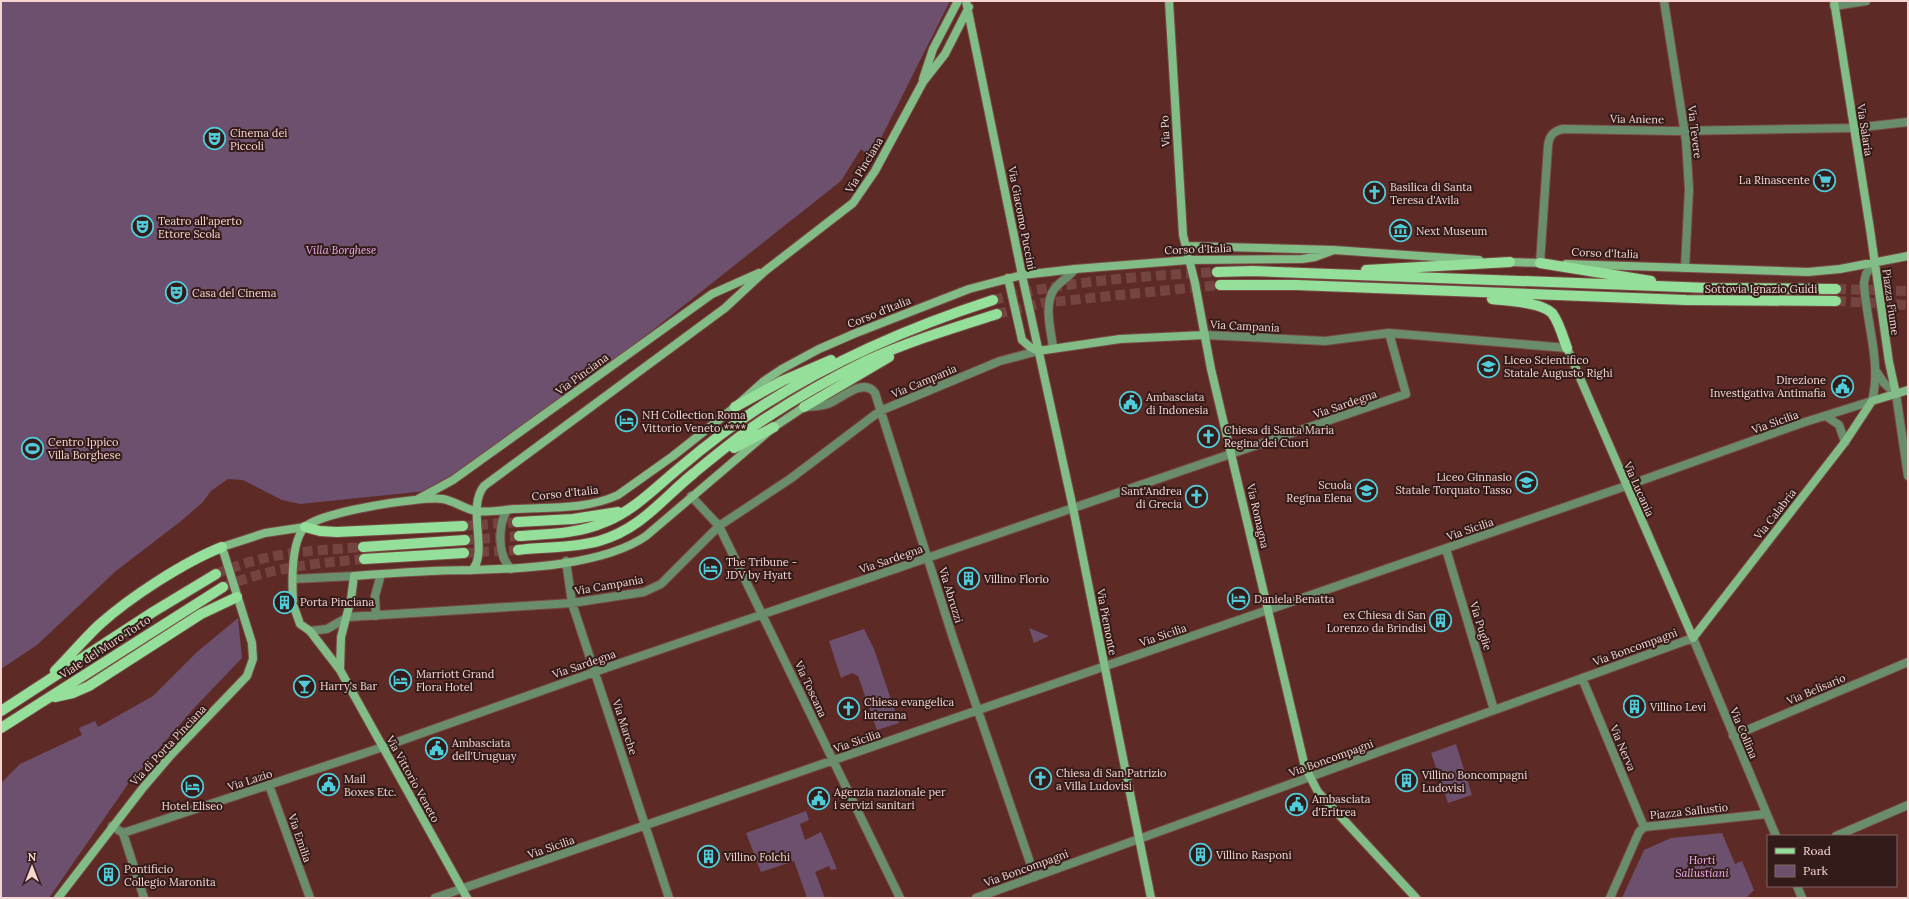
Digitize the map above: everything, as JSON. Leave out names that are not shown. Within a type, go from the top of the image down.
[{"type":"main road","points":[[1304,274],[1510,262]]},
{"type":"main road","points":[[1540,263],[1693,287]]},
{"type":"main road","points":[[1217,272],[1693,287]]},
{"type":"main road","points":[[1220,284],[1296,285],[1430,291],[1526,304],[1544,308],[1554,317],[1567,348]]},
{"type":"main road","name":"Sottovia Ignazio Guidi","points":[[1693,287],[1836,289]]},
{"type":"main road","name":"Sottovia Ignazio Guidi","points":[[1430,291],[1686,300],[1836,301]]},
{"type":"main road","points":[[519,536],[584,529],[613,519],[645,497],[678,468],[759,408],[797,384],[861,351],[942,318],[993,300]]},
{"type":"main road","points":[[518,550],[581,544],[598,541],[613,536],[642,520],[694,473],[753,427],[804,394],[867,361],[913,343],[997,314]]},
{"type":"main road","points":[[804,407],[913,343]]},
{"type":"main road","points":[[735,407],[793,376],[834,358],[861,351]]},
{"type":"main road","points":[[711,461],[774,427]]},
{"type":"main road","points":[[517,522],[601,516],[628,509]]},
{"type":"main road","points":[[306,526],[320,531],[337,532],[463,526]]},
{"type":"main road","points":[[363,547],[465,540]]},
{"type":"main road","points":[[43,685],[92,632],[121,607],[198,558],[222,547]]},
{"type":"main road","points":[[364,559],[464,553]]},
{"type":"main road","name":"Viale del Muro Torto","points":[[1,711],[43,685],[152,612],[216,574]]},
{"type":"main road","name":"Viale del Muro Torto","points":[[1,728],[49,699],[223,586]]},
{"type":"main road","points":[[49,699],[73,693],[89,686],[201,614],[237,597]]},
{"type":"street","name":"Via Pinciana","points":[[923,82],[930,54],[958,1]]},
{"type":"street","name":"Via Po","points":[[1169,1],[1181,216],[1189,260]]},
{"type":"street","name":"Via Tevere","points":[[1664,1],[1684,130],[1689,176],[1686,268]]},
{"type":"street","points":[[1834,3],[1866,1]]},
{"type":"street","name":"Via Pinciana","points":[[477,511],[478,495],[488,483],[725,308],[765,271],[847,209],[858,198],[875,171],[923,82],[944,54],[969,3]]},
{"type":"street","name":"Via Giacomo Puccini","points":[[969,3],[1038,351]]},
{"type":"street","name":"Via Salaria","points":[[1834,3],[1874,262]]},
{"type":"street","name":"Via Aniene","points":[[1540,263],[1548,146],[1552,134],[1563,129],[1684,130],[1854,128],[1908,122]]},
{"type":"street","name":"Corso d'Italia","points":[[1186,246],[1334,250],[1510,262],[1808,272],[1840,269],[1874,262]]},
{"type":"street","name":"Corso d'Italia","points":[[222,547],[266,532],[306,526],[336,514],[415,500],[443,499],[477,511],[582,505],[602,502],[614,497],[674,456],[735,407],[764,381],[819,349],[969,289],[1008,278],[1075,269],[1189,260],[1302,259],[1315,257],[1334,250]]},
{"type":"street","name":"Piazza Fiume","points":[[1872,401],[1875,386],[1875,371],[1864,283],[1866,274],[1874,262],[1908,256]]},
{"type":"street","name":"Via Romagna","points":[[1189,260],[1204,335],[1305,768],[1318,792],[1416,898]]},
{"type":"street","name":"Piazza Fiume","points":[[1874,262],[1889,362],[1896,394]]},
{"type":"street","points":[[1053,347],[1050,317],[1051,295],[1056,287],[1069,278],[1075,269]]},
{"type":"street","name":"Via Pinciana","points":[[415,500],[453,480],[712,294],[765,271]]},
{"type":"street","points":[[1008,278],[1022,340],[1030,347],[1038,351]]},
{"type":"street","name":"Via Campania","points":[[348,617],[572,603],[644,592],[661,584],[719,526],[790,478],[880,411],[1000,361],[1053,347],[1120,339],[1204,335],[1325,341],[1389,333],[1567,348]]},
{"type":"street","name":"Via Sardegna","points":[[383,747],[763,614],[1406,394],[1389,333]]},
{"type":"street","name":"Via Lucania","points":[[1567,348],[1693,638]]},
{"type":"street","name":"Via Piemonte","points":[[1038,351],[1073,508],[1151,898]]},
{"type":"street","points":[[1875,371],[1884,383],[1896,394],[1908,476]]},
{"type":"street","name":"Via Abruzzi","points":[[804,407],[824,405],[863,386],[874,391],[978,711],[1035,877]]},
{"type":"street","points":[[1872,401],[1908,390]]},
{"type":"street","name":"Via Sicilia","points":[[435,898],[1872,401]]},
{"type":"street","name":"Via Calabria","points":[[1693,638],[1845,442],[1872,401]]},
{"type":"street","points":[[293,579],[510,569],[602,556],[631,546],[646,536],[691,496],[774,427],[804,407]]},
{"type":"street","points":[[1826,416],[1839,425],[1845,442]]},
{"type":"street","name":"Via Toscana","points":[[691,496],[719,526],[900,898]]},
{"type":"street","points":[[507,510],[501,526],[502,552],[510,569]]},
{"type":"street","points":[[472,570],[478,557],[477,511]]},
{"type":"street","points":[[306,526],[301,533],[296,548],[293,579],[293,604],[300,624],[310,631],[327,629],[348,617]]},
{"type":"street","name":"Via di Porta Pinciana","points":[[58,898],[112,826],[171,755],[248,676],[253,659],[252,643],[222,547]]},
{"type":"street","name":"Via Puglie","points":[[1446,549],[1494,710]]},
{"type":"street","name":"Via Marche","points":[[566,561],[572,603],[596,672],[669,898]]},
{"type":"street","points":[[376,616],[375,596],[381,574]]},
{"type":"street","points":[[340,670],[342,637],[348,617],[354,576]]},
{"type":"street","name":"Via Vittorio Veneto","points":[[310,631],[340,670],[467,898]]},
{"type":"street","name":"Via Boncompagni","points":[[976,898],[1693,638]]},
{"type":"street","name":"Via Collina","points":[[1693,638],[1776,835]]},
{"type":"street","name":"Via Belisario","points":[[1733,736],[1908,662]]},
{"type":"street","name":"Via Nerva","points":[[1582,678],[1644,827]]},
{"type":"street","name":"Via Lazio","points":[[123,833],[383,747]]},
{"type":"street","name":"Via Emilia","points":[[270,785],[310,898]]},
{"type":"street","points":[[1838,835],[1908,805]]},
{"type":"street","name":"Piazza Sallustio","points":[[1610,898],[1639,832],[1644,827],[1766,814]]},
{"type":"street","points":[[112,826],[123,833],[144,898]]},
{"type":"street","points":[[1797,887],[1802,898]]},
{"type":"green space","name":"Villa Borghese","points":[[1,1],[950,1],[871,158],[861,149],[841,181],[548,413],[427,491],[300,504],[282,500],[243,480],[228,479],[211,491],[202,503],[181,521],[116,571],[37,645],[1,669]]},
{"type":"green space","points":[[238,618],[242,658],[196,706],[128,784],[49,898],[1,898],[1,783],[20,764],[82,735],[79,728],[95,721],[98,727],[153,696],[197,652]]},
{"type":"green space","points":[[1029,628],[1049,636],[1034,643]]},
{"type":"green space","points":[[864,629],[874,649],[899,723],[877,730],[858,676],[852,673],[841,678],[829,641]]},
{"type":"green space","points":[[1456,744],[1472,795],[1448,803],[1431,753]]},
{"type":"green space","points":[[806,811],[809,820],[800,824],[805,840],[821,832],[837,869],[831,870],[829,866],[815,872],[825,898],[807,898],[794,861],[761,872],[746,833]]},
{"type":"green space","name":"Horti Sallustiani","points":[[1722,833],[1735,864],[1742,861],[1754,890],[1746,898],[1622,898],[1644,850],[1671,838]]},
{"type":"tunnel","points":[[993,300],[1048,288],[1104,280],[1217,272]]},
{"type":"tunnel","points":[[997,314],[1042,303],[1220,285]]},
{"type":"tunnel","points":[[1836,289],[1908,291]]},
{"type":"tunnel","points":[[1836,301],[1908,305]]},
{"type":"tunnel","points":[[463,526],[517,522]]},
{"type":"tunnel","points":[[465,540],[519,536]]},
{"type":"tunnel","points":[[216,574],[253,561],[271,557],[363,547]]},
{"type":"tunnel","points":[[464,553],[518,550]]},
{"type":"tunnel","points":[[223,587],[258,575],[292,567],[364,559]]},
{"type":"place","name":"Cinema dei Piccoli","points":[[215,139]]},
{"type":"place","name":"La Rinascente","points":[[1825,180]]},
{"type":"place","name":"Basilica di Santa Teresa d'Avila","points":[[1375,193]]},
{"type":"place","name":"Teatro all'aperto Ettore Scola","points":[[143,227]]},
{"type":"place","name":"Next Museum","points":[[1400,231]]},
{"type":"place","name":"Casa del Cinema","points":[[177,293]]},
{"type":"place","name":"Liceo Scientifico Statale Augusto Righi","points":[[1489,366]]},
{"type":"place","name":"Direzione Investigativa Antimafia","points":[[1842,386]]},
{"type":"place","name":"Ambasciata di Indonesia","points":[[1131,403]]},
{"type":"place","name":"NH Collection Roma Vittorio Veneto ****","points":[[626,421]]},
{"type":"place","name":"Chiesa di Santa Maria Regina dei Cuori","points":[[1209,436]]},
{"type":"place","name":"Centro Ippico Villa Borghese","points":[[33,448]]},
{"type":"place","name":"Liceo Ginnasio Statale Torquato Tasso","points":[[1527,483]]},
{"type":"place","name":"Scuola Regina Elena","points":[[1367,491]]},
{"type":"place","name":"Sant'Andrea di Grecia","points":[[1197,497]]},
{"type":"place","name":"The Tribune - JDV by Hyatt","points":[[711,568]]},
{"type":"place","name":"Villino Florio","points":[[968,579]]},
{"type":"place","name":"Daniela Benatta","points":[[1238,599]]},
{"type":"place","name":"Porta Pinciana","points":[[284,602]]},
{"type":"place","name":"ex Chiesa di San Lorenzo da Brindisi","points":[[1441,621]]},
{"type":"place","name":"Marriott Grand Flora Hotel","points":[[401,680]]},
{"type":"place","name":"Harry's Bar","points":[[305,686]]},
{"type":"place","name":"Villino Levi","points":[[1634,707]]},
{"type":"place","name":"Chiesa evangelica luterana","points":[[849,708]]},
{"type":"place","name":"Ambasciata dell'Uruguay","points":[[437,749]]},
{"type":"place","name":"Chiesa di San Patrizio a Villa Ludovisi","points":[[1040,779]]},
{"type":"place","name":"Villino Boncompagni Ludovisi","points":[[1407,781]]},
{"type":"place","name":"Mail Boxes Etc.","points":[[328,785]]},
{"type":"place","name":"Hotel Eliseo","points":[[192,786]]},
{"type":"place","name":"Agenzia nazionale per i servizi sanitari","points":[[818,798]]},
{"type":"place","name":"Ambasciata d'Eritrea","points":[[1296,805]]},
{"type":"place","name":"Villino Rasponi","points":[[1201,855]]},
{"type":"place","name":"Villino Folchi","points":[[708,857]]},
{"type":"place","name":"Pontificio Collegio Maronita","points":[[108,875]]}]
